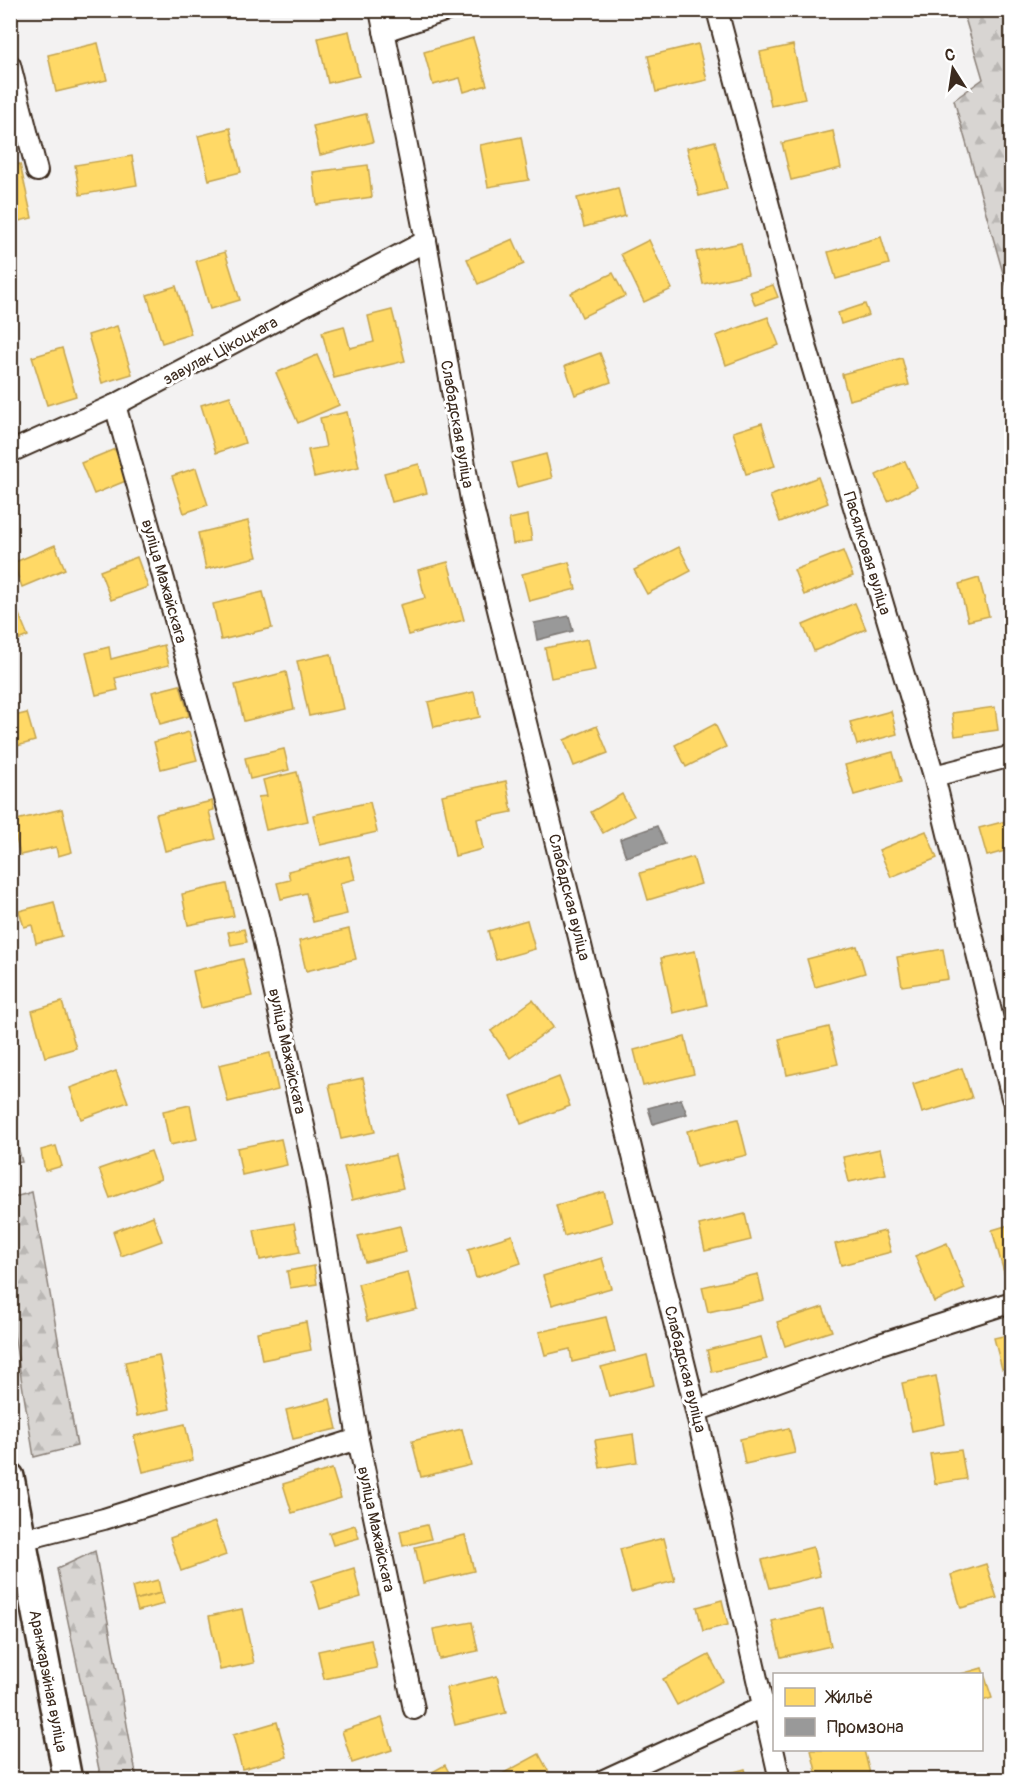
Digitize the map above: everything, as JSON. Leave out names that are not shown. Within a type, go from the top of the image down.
[{"type":"main road","name":"Аранжарэйная вуліца","points":[[10,1477],[68,1779]]},
{"type":"street","name":"Слабадская вуліца","points":[[380,10],[426,242],[471,500],[696,1411],[773,1748]]},
{"type":"street","points":[[384,31],[447,10]]},
{"type":"street","name":"Пасялковая вуліца","points":[[717,10],[807,349],[934,776],[1011,1098]]},
{"type":"street","points":[[10,64],[37,171]]},
{"type":"street","name":"завулак Цікоцкага","points":[[10,452],[116,405],[426,242]]},
{"type":"street","name":"вуліца Мажайскага","points":[[116,405],[258,916],[316,1181],[358,1438],[414,1708]]},
{"type":"street","points":[[934,776],[1011,756]]},
{"type":"street","points":[[696,1411],[877,1345],[1011,1302]]},
{"type":"street","points":[[22,1540],[104,1519],[358,1438]]},
{"type":"street","points":[[604,1779],[764,1707]]},
{"type":"street","name":"Слабадская вуліца","points":[[774,1751],[780,1779]]},
{"type":"green space","points":[[963,11],[1011,11],[1011,301],[954,100],[983,79]]},
{"type":"green space","points":[[11,1120],[22,1162],[11,1163]]},
{"type":"green space","points":[[32,1192],[77,1446],[34,1457],[11,1316],[11,1198]]},
{"type":"green space","points":[[95,1551],[137,1779],[101,1779],[57,1569]]},
{"type":"building: Жильё","points":[[349,31],[359,76],[328,83],[318,38]]},
{"type":"building: Жильё","points":[[473,38],[487,85],[464,92],[460,78],[433,85],[424,52]]},
{"type":"building: Жильё","points":[[98,43],[107,80],[56,92],[48,55]]},
{"type":"building: Жильё","points":[[698,44],[707,80],[656,92],[648,56]]},
{"type":"building: Жильё","points":[[793,45],[805,99],[771,106],[760,52]]},
{"type":"building: Жильё","points":[[366,114],[373,142],[320,155],[313,126]]},
{"type":"building: Жильё","points":[[230,128],[241,172],[209,180],[198,136]]},
{"type":"building: Жильё","points":[[833,131],[841,168],[791,180],[782,143]]},
{"type":"building: Жильё","points":[[521,137],[529,180],[488,187],[480,145]]},
{"type":"building: Жильё","points":[[715,141],[727,189],[699,196],[687,148]]},
{"type":"building: Жильё","points":[[132,156],[137,185],[80,195],[75,165]]},
{"type":"building: Жильё","points":[[20,164],[32,218],[10,223],[10,166]]},
{"type":"building: Жильё","points":[[368,165],[372,197],[317,205],[313,172]]},
{"type":"building: Жильё","points":[[618,188],[625,216],[584,227],[577,198]]},
{"type":"building: Жильё","points":[[881,237],[889,264],[836,279],[828,252]]},
{"type":"building: Жильё","points":[[513,239],[524,264],[478,284],[467,259]]},
{"type":"building: Жильё","points":[[649,240],[672,289],[644,302],[621,254]]},
{"type":"building: Жильё","points":[[741,243],[748,274],[703,284],[696,252]]},
{"type":"building: Жильё","points":[[225,252],[240,300],[210,309],[196,261]]},
{"type":"building: Жильё","points":[[613,273],[625,296],[582,317],[571,293]]},
{"type":"building: Жильё","points":[[773,285],[778,297],[755,305],[750,292]]},
{"type":"building: Жильё","points":[[176,286],[191,334],[162,343],[147,295]]},
{"type":"building: Жильё","points":[[865,304],[869,315],[841,324],[838,313]]},
{"type":"building: Жильё","points":[[392,310],[405,361],[334,378],[322,332],[344,326],[350,348],[374,342],[368,316]]},
{"type":"building: Жильё","points":[[768,317],[779,345],[726,365],[716,336]]},
{"type":"building: Жильё","points":[[117,326],[132,374],[102,383],[88,335]]},
{"type":"building: Жильё","points":[[62,348],[76,396],[47,405],[32,357]]},
{"type":"building: Жильё","points":[[600,353],[611,382],[575,395],[565,366]]},
{"type":"building: Жильё","points":[[317,355],[339,405],[298,423],[276,373]]},
{"type":"building: Жильё","points":[[902,358],[909,385],[849,400],[842,374]]},
{"type":"building: Жильё","points":[[230,396],[245,443],[216,453],[201,405]]},
{"type":"building: Жильё","points":[[347,412],[359,467],[314,477],[308,450],[326,447],[320,418]]},
{"type":"building: Жильё","points":[[762,423],[775,466],[746,474],[733,432]]},
{"type":"building: Жильё","points":[[115,449],[128,480],[94,494],[81,463]]},
{"type":"building: Жильё","points":[[546,454],[552,478],[517,487],[511,463]]},
{"type":"building: Жильё","points":[[905,461],[917,487],[888,501],[876,475]]},
{"type":"building: Жильё","points":[[419,464],[427,493],[392,502],[384,473]]},
{"type":"building: Жильё","points":[[196,468],[208,505],[184,513],[172,476]]},
{"type":"building: Жильё","points":[[818,477],[828,503],[780,522],[770,496]]},
{"type":"building: Жильё","points":[[528,515],[532,541],[513,544],[509,519]]},
{"type":"building: Жильё","points":[[248,521],[257,557],[206,569],[198,533]]},
{"type":"building: Жильё","points":[[55,545],[65,569],[22,587],[13,563]]},
{"type":"building: Жильё","points":[[679,547],[691,571],[647,594],[634,570]]},
{"type":"building: Жильё","points":[[843,551],[853,576],[804,595],[794,570]]},
{"type":"building: Жильё","points":[[137,557],[148,587],[111,600],[100,571]]},
{"type":"building: Жильё","points":[[448,562],[464,620],[408,635],[400,605],[425,598],[418,570]]},
{"type":"building: Жильё","points":[[569,562],[576,589],[529,601],[522,574]]},
{"type":"building: Жильё","points":[[979,578],[989,616],[968,621],[959,584]]},
{"type":"building: Жильё","points":[[263,592],[272,628],[221,640],[213,604]]},
{"type":"building: Жильё","points":[[855,603],[866,629],[814,651],[803,625]]},
{"type":"building: Жильё","points":[[18,612],[28,636],[10,643],[10,615]]},
{"type":"building: Жильё","points":[[588,639],[595,670],[551,678],[545,648]]},
{"type":"building: Жильё","points":[[164,645],[169,665],[115,678],[118,690],[96,695],[86,653],[109,647],[111,659]]},
{"type":"building: Жильё","points":[[331,654],[343,709],[309,716],[297,661]]},
{"type":"building: Жильё","points":[[286,672],[294,709],[244,721],[235,685]]},
{"type":"building: Жильё","points":[[180,685],[189,716],[160,724],[152,692]]},
{"type":"building: Жильё","points":[[474,692],[480,717],[434,727],[428,702]]},
{"type":"building: Жильё","points":[[995,707],[998,730],[955,736],[952,713]]},
{"type":"building: Жильё","points":[[891,711],[897,734],[857,745],[850,722]]},
{"type":"building: Жильё","points":[[27,713],[35,741],[10,748],[10,717]]},
{"type":"building: Жильё","points":[[715,724],[726,747],[686,767],[675,745]]},
{"type":"building: Жильё","points":[[597,726],[608,753],[574,766],[564,740]]},
{"type":"building: Жильё","points":[[189,732],[197,760],[161,769],[154,742]]},
{"type":"building: Жильё","points":[[284,749],[289,770],[250,779],[245,758]]},
{"type":"building: Жильё","points":[[893,752],[901,782],[854,795],[845,765]]},
{"type":"building: Жильё","points":[[297,772],[308,821],[266,830],[258,797],[267,796],[263,780]]},
{"type":"building: Жильё","points":[[506,781],[512,812],[477,819],[483,849],[455,856],[442,795]]},
{"type":"building: Жильё","points":[[622,794],[634,816],[603,833],[591,812]]},
{"type":"building: Жильё","points":[[212,801],[214,810],[209,811],[216,839],[165,851],[156,814]]},
{"type":"building: Жильё","points":[[370,802],[377,832],[320,845],[313,815]]},
{"type":"building: Жильё","points":[[62,809],[72,852],[58,856],[56,847],[20,855],[12,821]]},
{"type":"building: Жильё","points":[[1010,820],[1012,849],[987,856],[979,828]]},
{"type":"building: Жильё","points":[[926,831],[937,858],[891,877],[879,850]]},
{"type":"building: Жильё","points":[[349,856],[355,879],[340,883],[347,914],[313,922],[306,893],[281,899],[277,883],[290,880],[288,871]]},
{"type":"building: Жильё","points":[[693,857],[701,884],[648,900],[640,873]]},
{"type":"building: Жильё","points":[[15,876],[17,886],[10,888],[10,877]]},
{"type":"building: Жильё","points":[[227,884],[234,916],[188,925],[182,894]]},
{"type":"building: Жильё","points":[[54,902],[62,936],[36,943],[32,925],[24,927],[19,911]]},
{"type":"building: Жильё","points":[[527,920],[535,949],[496,960],[488,931]]},
{"type":"building: Жильё","points":[[244,929],[247,942],[231,945],[228,932]]},
{"type":"building: Жильё","points":[[349,929],[356,959],[306,971],[299,941]]},
{"type":"building: Жильё","points":[[857,946],[865,973],[815,987],[807,959]]},
{"type":"building: Жильё","points":[[943,949],[948,979],[902,986],[897,957]]},
{"type":"building: Жильё","points":[[695,951],[707,1005],[673,1013],[661,958]]},
{"type":"building: Жильё","points":[[243,959],[252,996],[201,1008],[193,971]]},
{"type":"building: Жильё","points":[[533,1000],[553,1027],[510,1058],[491,1031]]},
{"type":"building: Жильё","points":[[62,1002],[76,1048],[45,1057],[32,1011]]},
{"type":"building: Жильё","points":[[829,1027],[838,1064],[787,1075],[779,1039]]},
{"type":"building: Жильё","points":[[685,1037],[694,1074],[643,1086],[634,1050]]},
{"type":"building: Жильё","points":[[270,1053],[278,1090],[228,1102],[219,1065]]},
{"type":"building: Жильё","points":[[962,1068],[972,1098],[922,1113],[913,1084]]},
{"type":"building: Жильё","points":[[116,1071],[128,1102],[81,1119],[70,1088]]},
{"type":"building: Жильё","points":[[559,1077],[570,1106],[521,1124],[511,1096]]},
{"type":"building: Жильё","points":[[363,1078],[375,1132],[341,1139],[329,1085]]},
{"type":"building: Жильё","points":[[190,1105],[197,1139],[170,1145],[163,1111]]},
{"type":"building: Жильё","points":[[738,1119],[747,1155],[696,1167],[687,1131]]},
{"type":"building: Жильё","points":[[281,1139],[287,1165],[242,1175],[237,1148]]},
{"type":"building: Жильё","points":[[56,1146],[62,1166],[45,1171],[41,1150]]},
{"type":"building: Жильё","points":[[880,1149],[886,1174],[849,1182],[843,1157]]},
{"type":"building: Жильё","points":[[151,1151],[161,1179],[110,1198],[99,1169]]},
{"type":"building: Жильё","points":[[395,1155],[403,1188],[352,1200],[344,1167]]},
{"type":"building: Жильё","points":[[604,1192],[612,1222],[564,1236],[556,1205]]},
{"type":"building: Жильё","points":[[745,1214],[751,1240],[705,1251],[699,1225]]},
{"type":"building: Жильё","points":[[153,1216],[162,1241],[121,1256],[113,1232]]},
{"type":"building: Жильё","points":[[294,1223],[300,1252],[260,1260],[254,1230]]},
{"type":"building: Жильё","points":[[1012,1224],[1012,1275],[1005,1276],[992,1230]]},
{"type":"building: Жильё","points":[[400,1226],[406,1252],[365,1262],[358,1236]]},
{"type":"building: Жильё","points":[[885,1231],[891,1252],[841,1265],[835,1244]]},
{"type":"building: Жильё","points":[[512,1235],[521,1263],[476,1278],[468,1249]]},
{"type":"building: Жильё","points":[[947,1243],[965,1289],[934,1302],[915,1256]]},
{"type":"building: Жильё","points":[[602,1258],[611,1288],[552,1305],[543,1276]]},
{"type":"building: Жильё","points":[[314,1266],[317,1284],[290,1288],[287,1271]]},
{"type":"building: Жильё","points":[[408,1272],[417,1309],[367,1321],[358,1284]]},
{"type":"building: Жильё","points":[[758,1274],[764,1300],[708,1312],[702,1287]]},
{"type":"building: Жильё","points":[[823,1307],[832,1331],[785,1346],[777,1322]]},
{"type":"building: Жильё","points":[[606,1317],[615,1352],[572,1362],[570,1349],[545,1355],[539,1332]]},
{"type":"building: Жильё","points":[[306,1322],[311,1350],[262,1360],[257,1332]]},
{"type":"building: Жильё","points":[[1012,1334],[1012,1366],[1002,1369],[994,1338]]},
{"type":"building: Жильё","points":[[761,1337],[767,1359],[712,1372],[707,1350]]},
{"type":"building: Жильё","points":[[159,1355],[170,1409],[137,1416],[125,1362]]},
{"type":"building: Жильё","points":[[647,1355],[654,1385],[609,1396],[601,1367]]},
{"type":"building: Жильё","points":[[936,1376],[945,1424],[912,1431],[902,1383]]},
{"type":"building: Жильё","points":[[330,1399],[337,1429],[293,1439],[286,1410]]},
{"type":"building: Жильё","points":[[185,1424],[193,1460],[143,1472],[134,1436]]},
{"type":"building: Жильё","points":[[789,1428],[795,1453],[745,1464],[740,1439]]},
{"type":"building: Жильё","points":[[462,1429],[471,1465],[421,1477],[412,1441]]},
{"type":"building: Жильё","points":[[633,1434],[637,1462],[600,1468],[595,1440]]},
{"type":"building: Жильё","points":[[961,1450],[966,1479],[935,1484],[930,1454]]},
{"type":"building: Жильё","points":[[332,1469],[341,1498],[292,1513],[283,1484]]},
{"type":"building: Жильё","points":[[215,1522],[226,1555],[181,1571],[170,1538]]},
{"type":"building: Жильё","points":[[355,1525],[359,1538],[333,1545],[329,1533]]},
{"type":"building: Жильё","points":[[427,1525],[431,1539],[403,1546],[400,1531]]},
{"type":"building: Жильё","points":[[465,1535],[474,1571],[423,1583],[415,1547]]},
{"type":"building: Жильё","points":[[664,1538],[675,1581],[631,1592],[620,1549]]},
{"type":"building: Жильё","points":[[813,1547],[820,1576],[770,1588],[762,1560]]},
{"type":"building: Жильё","points":[[986,1564],[997,1598],[961,1608],[951,1575]]},
{"type":"building: Жильё","points":[[354,1568],[361,1597],[320,1609],[312,1581]]},
{"type":"building: Жильё","points":[[158,1580],[161,1593],[135,1600],[132,1587]]},
{"type":"building: Жильё","points":[[161,1593],[164,1604],[138,1611],[135,1600]]},
{"type":"building: Жильё","points":[[722,1600],[728,1625],[703,1631],[697,1607]]},
{"type":"building: Жильё","points":[[242,1609],[254,1663],[220,1670],[209,1616]]},
{"type":"building: Жильё","points":[[823,1609],[831,1646],[781,1657],[772,1621]]},
{"type":"building: Жильё","points":[[472,1622],[478,1651],[439,1659],[433,1629]]},
{"type":"building: Жильё","points":[[371,1640],[377,1668],[324,1679],[318,1651]]},
{"type":"building: Жильё","points":[[709,1655],[723,1681],[677,1705],[663,1679]]},
{"type":"building: Жильё","points":[[982,1668],[992,1698],[983,1701],[983,1673],[964,1673]]},
{"type":"building: Жильё","points":[[497,1676],[506,1713],[455,1725],[446,1688]]},
{"type":"building: Жильё","points":[[382,1718],[392,1750],[352,1763],[342,1731]]},
{"type":"building: Жильё","points":[[277,1722],[287,1757],[242,1769],[233,1735]]},
{"type":"building: Жильё","points":[[811,1751],[864,1751],[870,1774],[845,1780],[818,1780]]},
{"type":"building: Жильё","points":[[539,1754],[553,1780],[491,1780]]},
{"type":"building: Жильё","points":[[445,1765],[453,1780],[418,1780]]},
{"type":"building: Жильё","points":[[745,1769],[748,1780],[708,1780],[708,1779]]},
{"type":"building: Промзона","points":[[569,616],[573,631],[537,640],[534,623]]},
{"type":"building: Промзона","points":[[657,826],[665,844],[626,857],[620,839]]},
{"type":"building: Промзона","points":[[681,1099],[687,1114],[653,1124],[648,1108]]}]
